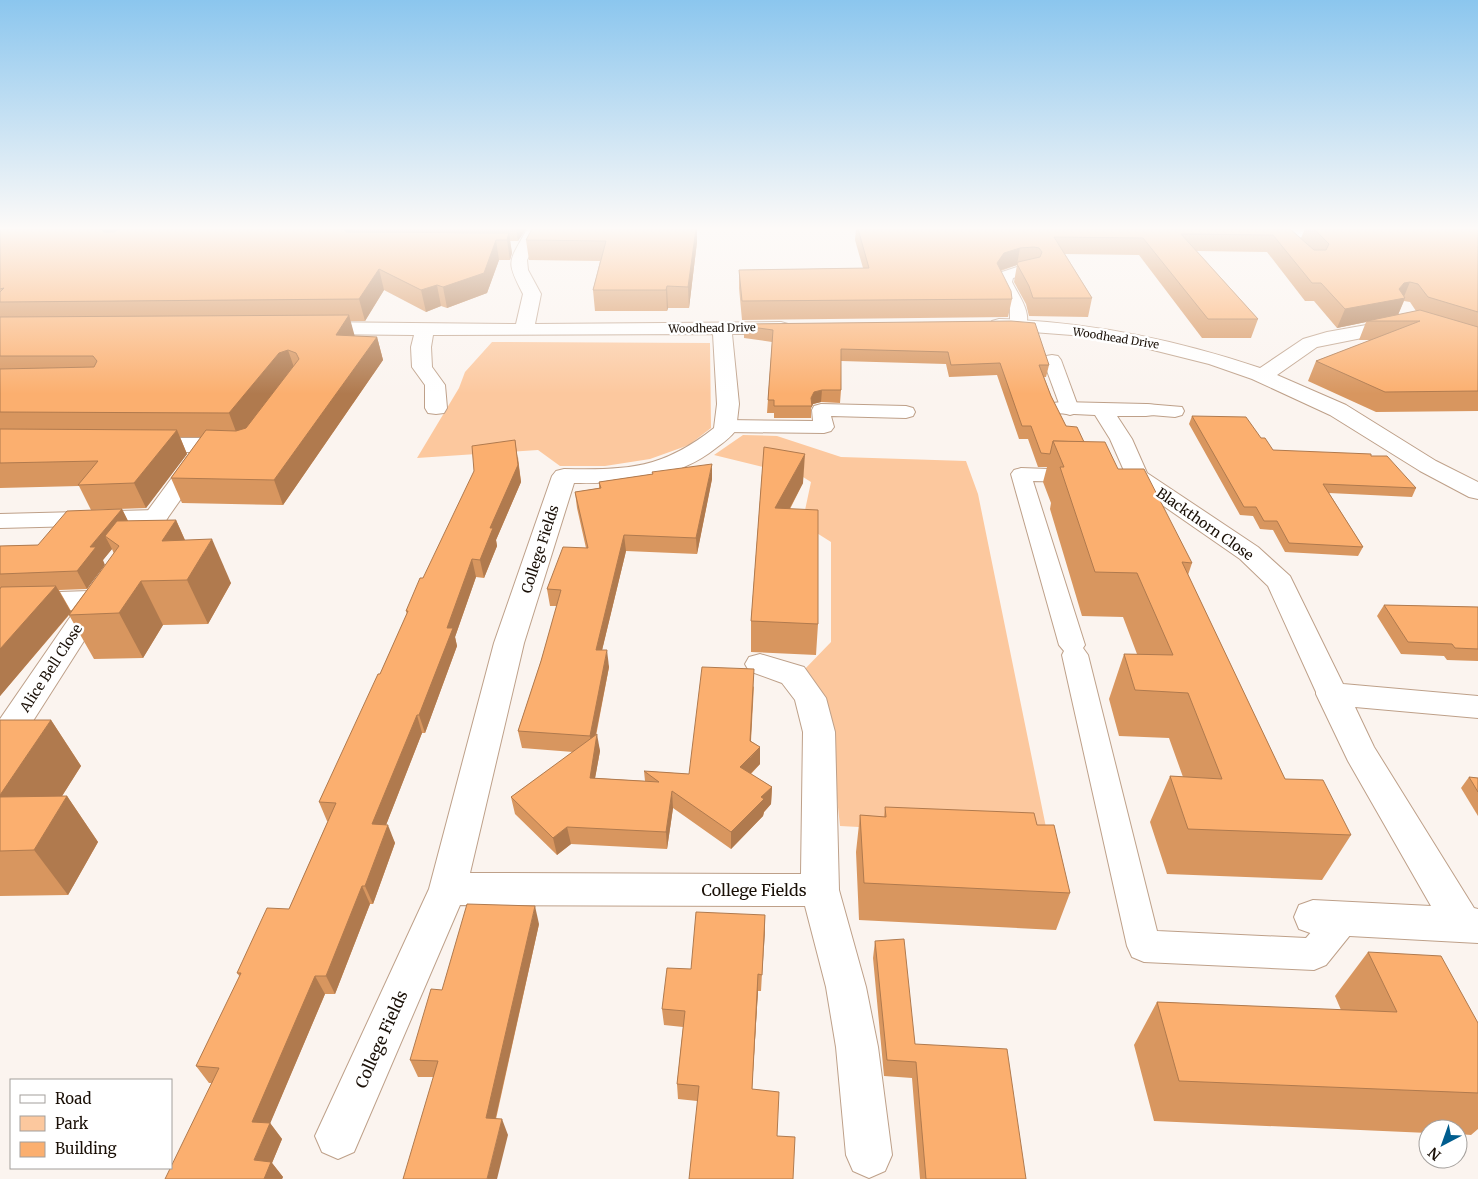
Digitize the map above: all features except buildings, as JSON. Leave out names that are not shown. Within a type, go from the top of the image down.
[{"type":"street","points":[[524,330],[532,294],[527,284]]},
{"type":"street","points":[[1263,374],[1310,343],[1327,338],[1393,328],[1411,317]]},
{"type":"street","name":"Woodhead Drive","points":[[982,326],[1018,326],[1103,334],[1168,346],[1263,374],[1338,410],[1423,463],[1478,492]]},
{"type":"street","name":"Woodhead Drive","points":[[297,328],[524,330],[799,327]]},
{"type":"street","points":[[722,328],[728,404],[725,426]]},
{"type":"street","points":[[424,330],[421,346],[422,367],[435,385],[436,408]]},
{"type":"street","points":[[1066,409],[1146,410]]},
{"type":"street","points":[[1102,409],[1121,439],[1118,477]]},
{"type":"street","name":"College Fields","points":[[338,1136],[448,888],[509,643],[564,476],[601,477],[641,472],[676,462],[704,447],[725,430],[725,426]]},
{"type":"street","name":"Alice Bell Close","points":[[0,745],[96,600],[157,516],[218,445],[122,444]]},
{"type":"street","name":"Blackthorn Close","points":[[1118,477],[1249,553],[1280,582],[1331,694],[1360,752],[1471,926]]},
{"type":"street","points":[[0,603],[96,600]]},
{"type":"street","name":"College Fields","points":[[760,664],[793,675],[810,698],[819,732],[820,890],[846,987],[857,1047],[869,1155]]},
{"type":"street","points":[[1331,694],[1478,707]]},
{"type":"street","name":"College Fields","points":[[448,888],[820,890]]},
{"type":"street","points":[[1328,918],[1471,926]]},
{"type":"lane","points":[[1005,284],[1018,309],[1018,326]]},
{"type":"lane","points":[[1052,360],[1066,409]]},
{"type":"lane","points":[[725,426],[824,427],[821,410],[906,412]]},
{"type":"lane","points":[[1146,410],[1175,411]]},
{"type":"lane","points":[[1118,477],[1021,474],[1074,650],[1144,946],[1314,954],[1328,918]]},
{"type":"lane","points":[[0,521],[157,516]]},
{"type":"green space","points":[[492,342],[710,343],[711,428],[689,445],[650,459],[605,466],[560,466],[538,450],[417,458],[459,388],[465,372]]},
{"type":"green space","points":[[743,435],[777,436],[841,457],[966,461],[978,494],[1048,837],[840,826],[830,732],[802,672],[831,642],[831,542],[812,530],[801,529],[811,482],[803,477],[714,455]]}]
